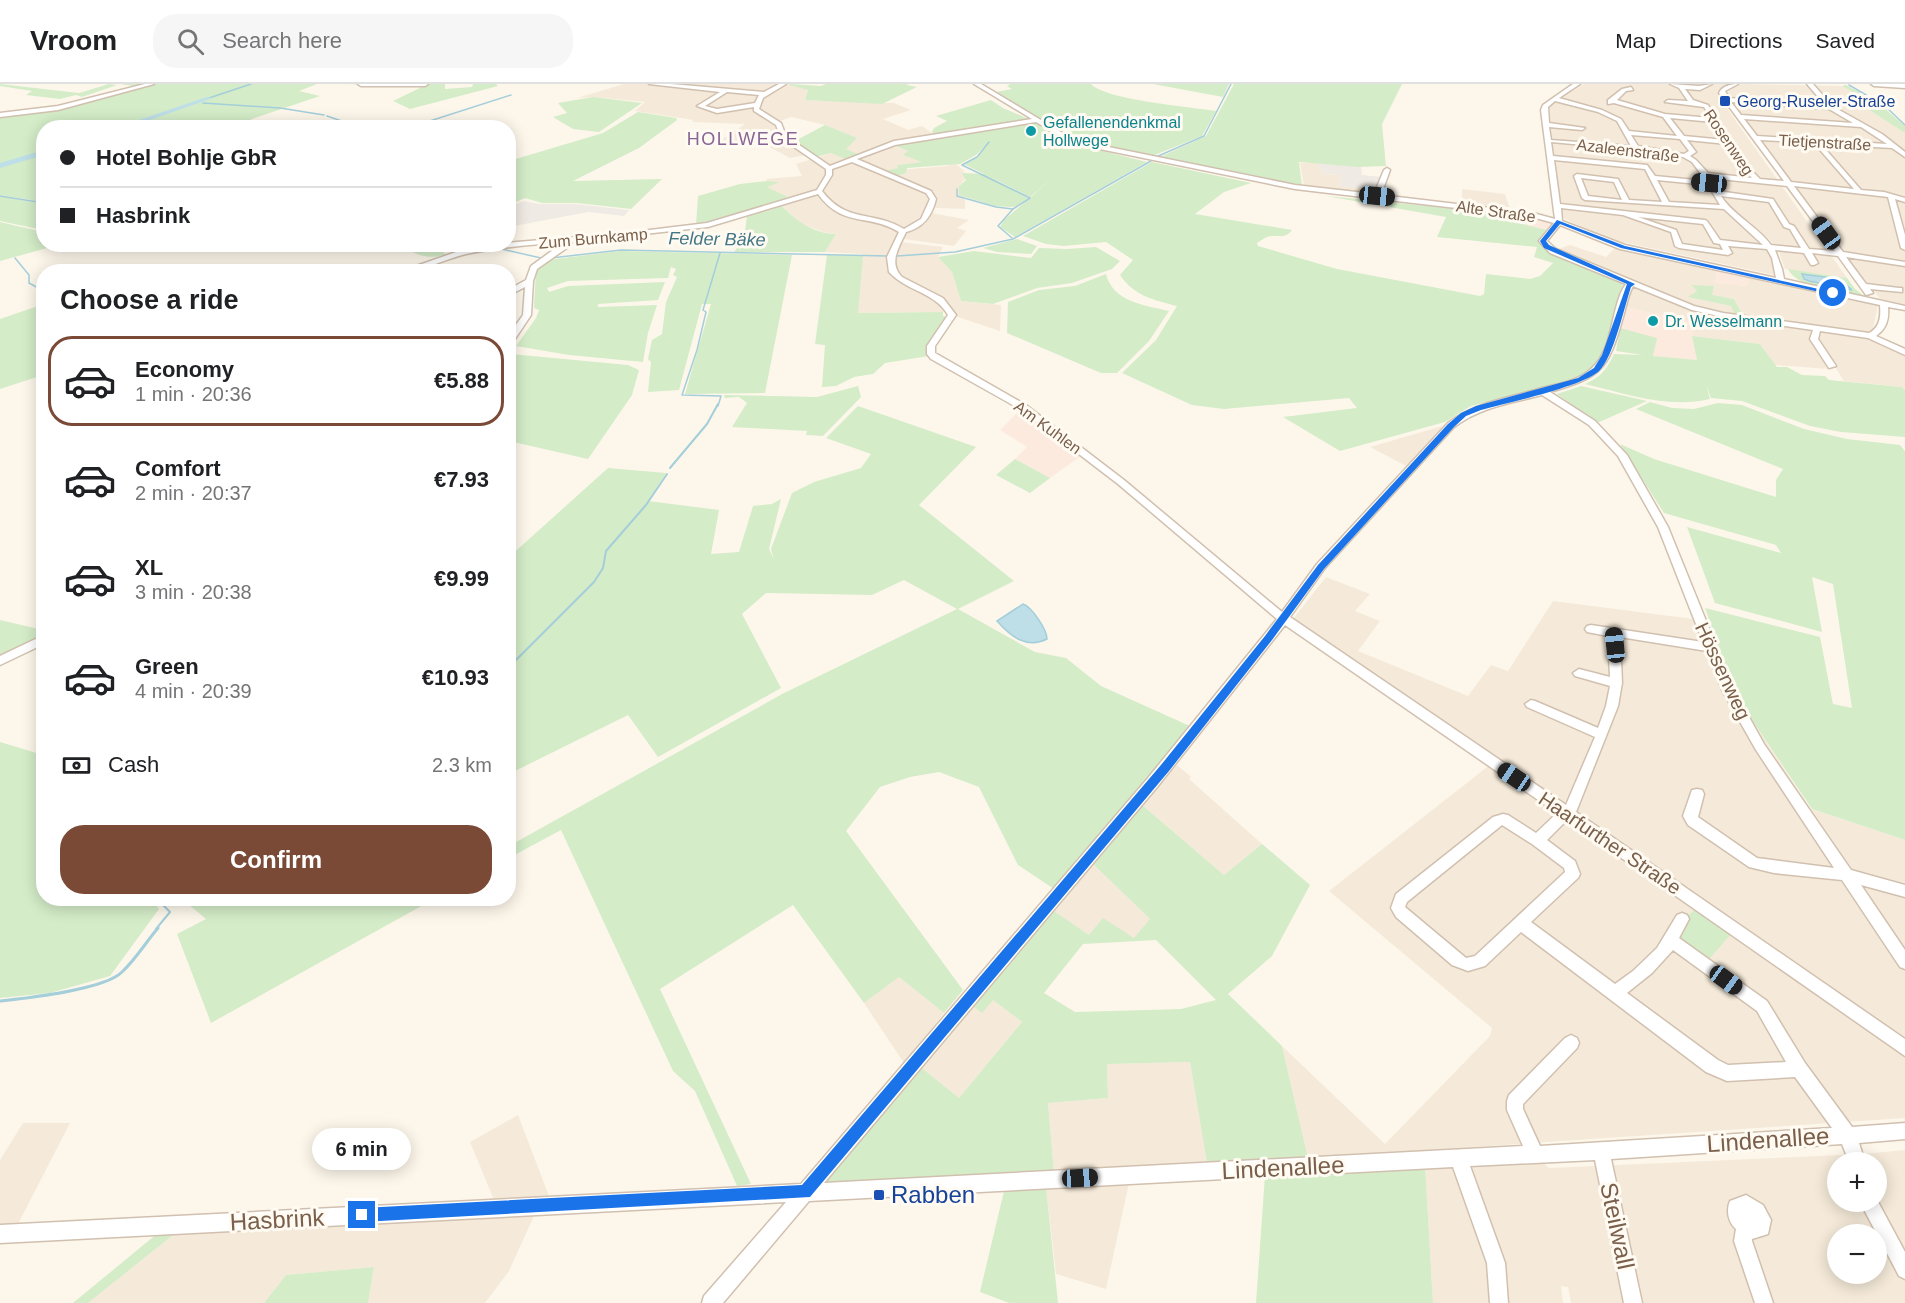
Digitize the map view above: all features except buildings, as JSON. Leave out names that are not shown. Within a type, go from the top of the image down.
[{"type":"street","points":[[117,84],[140,87]]},
{"type":"street","points":[[0,115],[58,108],[151,84]]},
{"type":"street","points":[[362,84],[425,84]]},
{"type":"street","points":[[652,84],[765,94]]},
{"type":"street","points":[[783,84],[760,97],[756,105],[757,112],[780,125],[783,137],[829,166],[894,143],[1038,120]]},
{"type":"street","name":"Alte Straße","points":[[977,84],[1076,142],[1295,187],[1516,212],[1559,222],[1619,246],[1905,308]]},
{"type":"street","points":[[1577,84],[1545,106],[1559,222],[1543,241],[1546,247],[1683,305],[1712,313],[1870,336],[1905,352]]},
{"type":"street","name":"Rosenweg","points":[[1673,84],[1681,87],[1691,101],[1706,106],[1758,181]]},
{"type":"street","points":[[1681,87],[1700,88],[1709,84]]},
{"type":"street","points":[[1735,84],[1721,92],[1742,117],[1755,138],[1867,289],[1899,290]]},
{"type":"street","points":[[1810,84],[1830,107],[1864,125],[1905,155]]},
{"type":"street","points":[[1874,84],[1905,86]]},
{"type":"street","points":[[1600,111],[1624,90],[1631,89]]},
{"type":"street","points":[[725,91],[700,106],[711,110],[756,105]]},
{"type":"street","points":[[1554,99],[1600,111],[1620,120],[1636,149]]},
{"type":"street","points":[[1611,100],[1665,116],[1714,120]]},
{"type":"street","points":[[1728,100],[1830,107]]},
{"type":"street","name":"Rosenweg","points":[[1668,102],[1699,103]]},
{"type":"street","points":[[1665,116],[1693,152],[1685,156]]},
{"type":"street","points":[[1742,117],[1864,125]]},
{"type":"street","points":[[1547,125],[1579,127],[1588,144]]},
{"type":"street","points":[[1628,133],[1729,142]]},
{"type":"street","name":"Tietjenstraße","points":[[1755,138],[1894,146]]},
{"type":"street","name":"Azaleenstraße","points":[[1553,141],[1636,149],[1685,156],[1694,161],[1726,207],[1770,247],[1777,259],[1780,281]]},
{"type":"street","points":[[1816,142],[1847,174],[1860,192]]},
{"type":"street","points":[[1551,158],[1598,162],[1599,165],[1618,168],[1608,146]]},
{"type":"street","points":[[829,166],[829,176],[819,191],[834,210],[855,218],[897,227],[903,231],[910,230],[924,221],[932,208],[933,195],[923,188],[851,159]]},
{"type":"street","points":[[1616,164],[1647,167],[1666,203]]},
{"type":"street","points":[[1377,196],[1387,170]]},
{"type":"street","points":[[1704,175],[1790,183],[1891,196],[1905,200]]},
{"type":"street","points":[[1590,211],[1576,176],[1616,180],[1627,202]]},
{"type":"street","points":[[1653,178],[1711,183]]},
{"type":"street","name":"Zum Burnkamp","points":[[516,246],[559,243],[708,225],[819,191]]},
{"type":"street","points":[[1715,193],[1771,200],[1786,226],[1792,226],[1814,263]]},
{"type":"street","points":[[1891,196],[1905,248]]},
{"type":"street","points":[[1585,198],[1726,207]]},
{"type":"street","points":[[1685,204],[1694,220]]},
{"type":"street","points":[[1558,206],[1670,221],[1705,222],[1717,241],[1724,243],[1841,254],[1905,264]]},
{"type":"street","points":[[1626,215],[1674,231]]},
{"type":"street","points":[[1670,221],[1679,246],[1732,254],[1734,263]]},
{"type":"street","name":"Am Kuhlen","points":[[903,231],[891,257],[893,272],[908,283],[940,299],[952,315],[931,346],[931,354],[1023,407],[1056,431],[1121,482],[1221,569],[1283,619]]},
{"type":"street","points":[[516,331],[527,315],[529,281],[534,268],[559,243]]},
{"type":"street","points":[[1724,243],[1728,253]]},
{"type":"street","name":"Zum Burnkamp","points":[[429,264],[469,252]]},
{"type":"street","points":[[516,289],[529,281]]},
{"type":"street","points":[[711,1303],[1154,782],[1283,619],[1321,567],[1451,425],[1464,415],[1479,408],[1581,379],[1597,369],[1605,355],[1628,286],[1632,284]]},
{"type":"street","points":[[1870,336],[1878,333],[1882,327],[1882,304]]},
{"type":"street","points":[[1817,329],[1814,339],[1832,366]]},
{"type":"street","name":"Hössenweg","points":[[1542,391],[1592,423],[1622,455],[1663,527],[1728,690],[1765,757],[1905,962]]},
{"type":"street","name":"Haarfurther Straße","points":[[1283,619],[1905,1048]]},
{"type":"street","points":[[1590,629],[1709,647]]},
{"type":"street","points":[[1537,840],[1572,808],[1602,735],[1612,706],[1616,683],[1614,633]]},
{"type":"street","points":[[0,661],[36,643]]},
{"type":"street","points":[[1579,674],[1616,683]]},
{"type":"street","points":[[1531,704],[1602,735]]},
{"type":"street","points":[[1697,794],[1690,816],[1693,821],[1749,861],[1774,867],[1847,875],[1905,891]]},
{"type":"street","points":[[1503,819],[1510,821],[1537,840],[1570,865],[1574,874],[1480,961],[1469,965],[1457,960],[1401,912],[1398,903],[1401,898],[1497,821],[1503,819]]},
{"type":"street","points":[[1616,992],[1629,986],[1671,940],[1674,928],[1682,919]]},
{"type":"street","points":[[1521,923],[1712,1066],[1727,1073],[1799,1069]]},
{"type":"street","points":[[1671,940],[1762,1006],[1780,1032],[1799,1069],[1847,1134],[1853,1152]]},
{"type":"street","points":[[1535,1153],[1515,1110],[1515,1101],[1571,1043]]},
{"type":"street","name":"Lindenallee","points":[[805,1192],[1713,1145],[1905,1131]]},
{"type":"street","name":"Steilwall","points":[[1601,1150],[1633,1303]]},
{"type":"street","points":[[1458,1157],[1496,1263],[1499,1303]]},
{"type":"street","name":"Hasbrink","points":[[0,1234],[805,1192]]},
{"type":"street","points":[[1874,1212],[1905,1270]]},
{"type":"street","points":[[1745,1227],[1743,1241],[1764,1303]]},
{"type":"shaded area","points":[[624,84],[791,84],[808,90],[805,100],[894,103],[911,110],[883,119],[908,130],[922,126],[935,135],[894,146],[908,151],[904,155],[924,162],[898,165],[899,168],[886,171],[947,166],[955,163],[965,172],[963,173],[966,178],[959,186],[959,195],[965,197],[965,209],[936,208],[929,205],[916,225],[906,232],[901,242],[943,247],[938,257],[952,272],[961,301],[1001,305],[1000,331],[943,312],[857,313],[863,254],[825,252],[836,234],[802,224],[780,204],[811,192],[790,198],[766,187],[778,182],[766,179],[802,176],[796,164],[831,153],[845,159],[857,154],[845,149],[856,139],[825,125],[791,117],[775,123],[780,136],[807,155],[790,158],[760,142],[718,142],[745,124],[692,122],[693,120],[635,111],[645,102],[593,97],[577,98]]},
{"type":"shaded area","points":[[1584,84],[1729,84],[1717,92],[1721,100],[1847,278],[1785,269],[1777,247],[1765,236],[1757,236],[1773,259],[1774,275],[1604,238],[1561,217],[1547,106]]},
{"type":"shaded area","points":[[1740,84],[1842,86],[1858,95],[1863,106],[1905,133],[1905,306],[1880,299],[1871,287],[1902,292],[1901,288],[1868,284],[1728,96],[1728,92]]},
{"type":"shaded area","points":[[1300,163],[1317,163],[1324,174],[1341,175],[1340,186],[1376,188],[1375,195],[1304,186]]},
{"type":"shaded area","points":[[1317,163],[1361,167],[1362,175],[1383,177],[1376,188],[1340,187],[1341,175],[1324,174]]},
{"type":"shaded area","points":[[1462,189],[1505,194],[1510,209],[1462,204]]},
{"type":"shaded area","points":[[524,201],[629,210],[624,216],[588,212],[516,226],[516,204]]},
{"type":"shaded area","points":[[932,213],[969,220],[957,228],[966,231],[954,246],[903,239],[908,232],[925,224]]},
{"type":"shaded area","points":[[1511,214],[1555,222],[1547,230],[1506,220]]},
{"type":"shaded area","points":[[1570,245],[1606,257],[1616,247],[1717,271],[1715,282],[1746,286],[1750,278],[1878,305],[1873,329],[1866,333],[1744,317],[1734,299],[1711,296],[1714,286],[1692,286],[1697,291],[1689,297],[1731,306],[1735,315],[1677,302],[1557,249]]},
{"type":"shaded area","points":[[1717,271],[1750,278],[1747,286],[1715,283]]},
{"type":"shaded area","points":[[1634,287],[1694,310],[1813,330],[1810,336],[1829,369],[1775,365],[1760,344],[1692,336],[1691,323],[1626,307]]},
{"type":"shaded area","points":[[1626,307],[1691,322],[1697,360],[1652,356],[1620,328]]},
{"type":"shaded area","points":[[1819,331],[1871,338],[1905,353],[1905,390],[1902,387],[1844,381],[1817,339]]},
{"type":"shaded area","points":[[1021,409],[1081,456],[1050,478],[1015,459],[1027,447],[1000,430]]},
{"type":"shaded area","points":[[1446,425],[1408,467],[1370,447]]},
{"type":"shaded area","points":[[1326,577],[1370,594],[1355,611],[1380,621],[1358,651],[1468,696],[1491,665],[1508,671],[1553,601],[1694,619],[1736,711],[1748,714],[1811,809],[1905,840],[1905,1118],[1308,1158],[1282,1046],[1385,1144],[1490,1036],[1492,1028],[1329,891],[1491,764],[1445,726],[1293,619]]},
{"type":"shaded area","points":[[1177,765],[1191,777],[1189,779],[1262,844],[1224,875],[1142,805]]},
{"type":"shaded area","points":[[1093,864],[1150,919],[1134,939],[1089,935],[1054,911]]},
{"type":"shaded area","points":[[899,977],[944,1013],[904,1063],[864,1003]]},
{"type":"shaded area","points":[[993,1000],[1022,1022],[959,1098],[918,1065],[970,1004]]},
{"type":"shaded area","points":[[1190,1062],[1207,1163],[1054,1173],[1048,1103],[1108,1098],[1107,1064]]},
{"type":"shaded area","points":[[518,1115],[549,1196],[494,1200],[470,1142]]},
{"type":"shaded area","points":[[23,1123],[70,1123],[18,1224],[0,1225],[0,1160]]},
{"type":"shaded area","points":[[1905,1150],[1905,1303],[1571,1303],[1568,1287],[1561,1286],[1563,1303],[1433,1303],[1425,1164],[1461,1161],[1542,1161],[1549,1168],[1827,1156],[1827,1212],[1887,1212],[1887,1152],[1884,1152]]},
{"type":"shaded area","points":[[1129,1183],[1106,1289],[1056,1274],[1046,1187]]},
{"type":"shaded area","points":[[534,1216],[509,1271],[485,1303],[368,1303],[374,1267],[286,1275],[264,1303],[88,1303],[178,1231]]},
{"type":"green space","points":[[0,84],[79,93],[109,84],[117,85],[82,97],[76,95],[60,99],[26,95],[32,91],[0,86]]},
{"type":"green space","points":[[120,84],[317,84],[299,91],[320,96],[250,120],[36,120],[36,201],[0,195],[0,167],[33,155],[0,166],[0,115],[46,111],[140,87]]},
{"type":"green space","points":[[349,84],[445,84],[445,89],[472,87],[473,84],[496,84],[498,86],[410,109],[393,101],[426,85],[391,87]]},
{"type":"green space","points":[[826,84],[908,84],[917,87],[882,104],[805,100],[808,90],[789,85],[821,86]]},
{"type":"green space","points":[[1010,84],[1091,84],[1099,90],[1130,99],[1216,111],[1202,136],[1152,156],[1074,139],[996,92],[1012,89],[1007,86]]},
{"type":"green space","points":[[1153,84],[1229,84],[1223,97]]},
{"type":"green space","points":[[1234,84],[1402,84],[1382,124],[1386,166],[1358,167],[1299,162],[1302,186],[1160,157],[1206,136]]},
{"type":"green space","points":[[1846,85],[1877,102],[1905,126],[1905,133],[1863,106],[1858,95],[1842,86]]},
{"type":"green space","points":[[593,97],[642,103],[599,132],[573,129],[553,117],[567,113],[558,103]]},
{"type":"green space","points":[[991,100],[1031,120],[936,135],[932,132],[934,128],[947,121],[936,116]]},
{"type":"green space","points":[[638,112],[677,120],[639,148],[573,181],[662,179],[631,209],[577,203],[542,203],[525,198],[516,202],[516,159],[603,133]]},
{"type":"green space","points":[[1034,122],[1078,145],[1147,162],[1015,237],[1000,227],[1004,220],[1054,177],[1030,197],[986,175],[1028,198],[1012,207],[995,206],[959,195],[959,186],[966,180],[962,173],[984,174],[964,164],[977,158],[991,140],[976,155],[960,164],[907,168],[906,173],[897,176],[884,171],[898,168],[897,165],[922,162],[903,155],[908,151],[893,145]]},
{"type":"green space","points":[[825,125],[857,138],[846,149],[858,154],[845,159],[831,153],[816,157],[793,142]]},
{"type":"green space","points":[[1152,162],[1251,183],[1224,192],[1195,214],[1292,230],[1284,236],[1267,237],[1257,243],[1258,246],[1337,269],[1480,296],[1484,294],[1486,274],[1530,279],[1540,276],[1553,263],[1534,257],[1537,247],[1437,237],[1446,217],[1326,196],[1511,214],[1506,220],[1547,230],[1541,241],[1548,250],[1623,283],[1605,348],[1593,368],[1587,373],[1539,390],[1471,406],[1445,422],[1340,451],[1283,417],[1357,408],[1349,398],[1224,409],[1192,405],[1122,373],[1156,340],[1177,306],[1145,296],[1126,282],[1120,275],[1133,260],[1106,242],[1064,246],[1046,244],[1023,236]]},
{"type":"green space","points":[[780,182],[767,187],[790,198],[696,225],[698,196],[740,184]]},
{"type":"green space","points":[[0,196],[36,203],[36,229],[0,221]]},
{"type":"green space","points":[[782,206],[806,226],[836,234],[825,252],[734,252],[744,239],[747,216]]},
{"type":"green space","points":[[0,222],[36,230],[36,251],[0,261]]},
{"type":"green space","points":[[1017,239],[1037,246],[1031,254],[997,252],[983,248]]},
{"type":"green space","points":[[1096,247],[1120,261],[1112,269],[1072,283],[1037,288],[993,304],[961,301],[952,272],[938,257],[974,251],[1031,258],[1039,248]]},
{"type":"green space","points":[[620,251],[792,255],[765,393],[685,394],[711,304],[702,304],[679,390],[648,392],[651,362],[648,359],[652,340],[662,334],[666,302],[677,277],[673,275],[676,269],[671,267],[668,278],[568,281],[547,288],[549,292],[568,286],[665,282],[658,300],[598,304],[598,307],[657,305],[648,333],[643,362],[569,355],[516,346],[539,310],[534,308],[536,269],[547,260]]},
{"type":"green space","points":[[412,252],[446,254],[427,257]]},
{"type":"green space","points":[[827,255],[863,256],[858,313],[943,312],[943,316],[947,317],[926,351],[929,356],[885,363],[873,374],[854,377],[836,386],[822,387],[825,345],[815,344]]},
{"type":"green space","points":[[1788,269],[1847,278],[1855,289],[1866,297],[1811,286],[1793,276]]},
{"type":"green space","points":[[1106,274],[1115,291],[1122,296],[1140,304],[1169,311],[1149,341],[1117,373],[1101,373],[1007,333],[1008,302],[1039,290],[1075,286]]},
{"type":"green space","points":[[1691,285],[1714,286],[1712,295],[1734,299],[1744,317],[1735,315],[1731,306],[1688,297],[1697,291]]},
{"type":"green space","points":[[36,307],[36,377],[0,389],[0,319]]},
{"type":"green space","points":[[1620,328],[1657,338],[1653,356],[1697,360],[1692,336],[1760,344],[1777,367],[1787,367],[1802,375],[1902,387],[1905,390],[1905,437],[1841,432],[1810,426],[1742,401],[1711,398],[1706,384],[1710,399],[1679,402],[1632,396],[1585,384],[1603,372],[1614,354],[1643,355],[1616,351]]},
{"type":"green space","points":[[516,354],[628,365],[639,370],[632,395],[588,459],[516,443]]},
{"type":"green space","points":[[858,386],[861,397],[823,436],[806,435],[807,431],[732,427],[747,403],[739,397],[725,398],[724,395],[817,397]]},
{"type":"green space","points":[[1581,386],[1647,401],[1597,423],[1557,394]]},
{"type":"green space","points":[[1650,402],[1672,408],[1694,409],[1718,403],[1742,405],[1804,429],[1847,439],[1900,445],[1905,451],[1905,840],[1812,809],[1748,714],[1731,681],[1705,608],[1820,637],[1833,704],[1852,708],[1833,584],[1812,577],[1822,632],[1715,603],[1687,527],[1781,553],[1776,545],[1664,513],[1620,444],[1654,459],[1776,497],[1776,480],[1783,469],[1636,409]]},
{"type":"green space","points":[[858,406],[976,447],[919,505],[1014,581],[958,609],[1035,652],[1066,658],[1101,686],[1192,727],[1054,889],[1018,865],[979,787],[939,772],[910,777],[880,787],[846,831],[963,990],[944,1013],[899,977],[864,1003],[793,905],[660,989],[751,1184],[737,1186],[695,1091],[673,1071],[561,830],[516,854],[516,842],[784,693],[957,609],[904,580],[872,595],[766,593],[742,614],[781,688],[658,757],[628,715],[516,771],[516,551],[608,468],[666,473],[648,501],[719,510],[711,554],[739,552],[753,506],[772,504],[781,499],[769,549],[774,559],[771,549],[792,493],[814,482],[861,468],[871,454],[826,438]]},
{"type":"green space","points":[[1015,459],[1050,478],[1030,493],[996,475]]},
{"type":"green space","points":[[0,620],[36,628],[36,640],[0,658]]},
{"type":"green space","points":[[0,742],[36,753],[36,906],[157,906],[159,909],[110,976],[50,993],[0,998]]},
{"type":"green space","points":[[1142,805],[1224,875],[1262,844],[1310,885],[1272,956],[1228,994],[1282,1046],[1308,1158],[1207,1163],[1190,1062],[1107,1064],[1108,1098],[1048,1103],[1054,1173],[817,1185],[918,1065],[959,1098],[1022,1022],[993,1000],[982,1013],[970,1004],[1054,911],[1089,935],[1103,918],[1134,938],[1150,919],[1093,864]],"holes":[[[1156,940],[1216,1000],[1181,1009],[1075,1012],[1044,993],[1083,944]]]},
{"type":"green space","points":[[190,906],[421,906],[211,1023],[177,934],[206,919]]},
{"type":"green space","points":[[1697,907],[1733,932],[1709,959],[1678,938],[1675,929]]},
{"type":"green space","points":[[1425,1164],[1433,1303],[1256,1303],[1265,1175]]},
{"type":"green space","points":[[1046,1187],[1058,1303],[1009,1303],[980,1292],[1004,1191]]},
{"type":"green space","points":[[178,1231],[88,1303],[73,1303],[158,1233]]},
{"type":"green space","points":[[374,1267],[368,1303],[264,1303],[286,1275]]},
{"type":"water","points":[[1802,274],[1839,279],[1852,290],[1809,281],[1804,279]]},
{"type":"water","points":[[1023,604],[1031,609],[1038,619],[1045,630],[1047,639],[1033,643],[1020,640],[997,621]]},
{"type":"waterway","points":[[209,98],[251,84]]},
{"type":"waterway","name":"Felder Bäke","points":[[1156,157],[1204,136],[1231,84]]},
{"type":"waterway","points":[[1849,85],[1885,106],[1905,125]]},
{"type":"waterway","points":[[433,120],[511,95]]},
{"type":"waterway","points":[[142,120],[209,98]]},
{"type":"waterway","points":[[203,103],[280,108],[324,115]]},
{"type":"waterway","points":[[327,116],[339,120]]},
{"type":"waterway","points":[[989,142],[977,157],[962,165],[1030,198],[1013,209]]},
{"type":"waterway","points":[[0,166],[36,155]]},
{"type":"waterway","name":"Felder Bäke","points":[[897,256],[955,252],[1013,239],[1151,161]]},
{"type":"waterway","points":[[957,189],[957,196],[996,207],[1013,209]]},
{"type":"waterway","name":"Felder Bäke","points":[[0,196],[36,202]]},
{"type":"waterway","points":[[1012,238],[998,226],[1013,209]]},
{"type":"waterway","name":"Felder Bäke","points":[[551,258],[621,250],[887,256]]},
{"type":"waterway","name":"Felder Bäke","points":[[515,252],[541,258]]},
{"type":"waterway","points":[[718,406],[721,396],[682,395],[697,350],[706,312],[703,310],[720,253]]},
{"type":"waterway","points":[[15,258],[29,275],[29,283],[36,287]]},
{"type":"waterway","points":[[670,468],[707,424],[718,404]]},
{"type":"waterway","points":[[516,660],[594,582],[603,568],[606,551],[646,505],[667,474]]},
{"type":"waterway","points":[[156,929],[170,912],[164,906]]},
{"type":"waterway","points":[[0,1001],[64,992],[99,984],[113,978],[127,967],[158,928]]},
{"type":"place","name":"Georg-Ruseler-Straße","points":[[1725,101]]},
{"type":"place","name":"Gefallenendenkmal Hollwege","points":[[1031,131]]},
{"type":"place","name":"Dr. Wesselmann","points":[[1653,321]]},
{"type":"place","name":"Rabben","points":[[879,1195]]},
{"type":"district","name":"HOLLWEGE","points":[[743,139]]},
{"type":"route","points":[[362,1215],[805,1192],[1165,768],[1269,638],[1321,567],[1451,425],[1464,415],[1479,408],[1581,379],[1591,375],[1597,369],[1605,355],[1628,286],[1632,284],[1546,247],[1543,241],[1545,237],[1559,222],[1623,247],[1833,293]]}]
